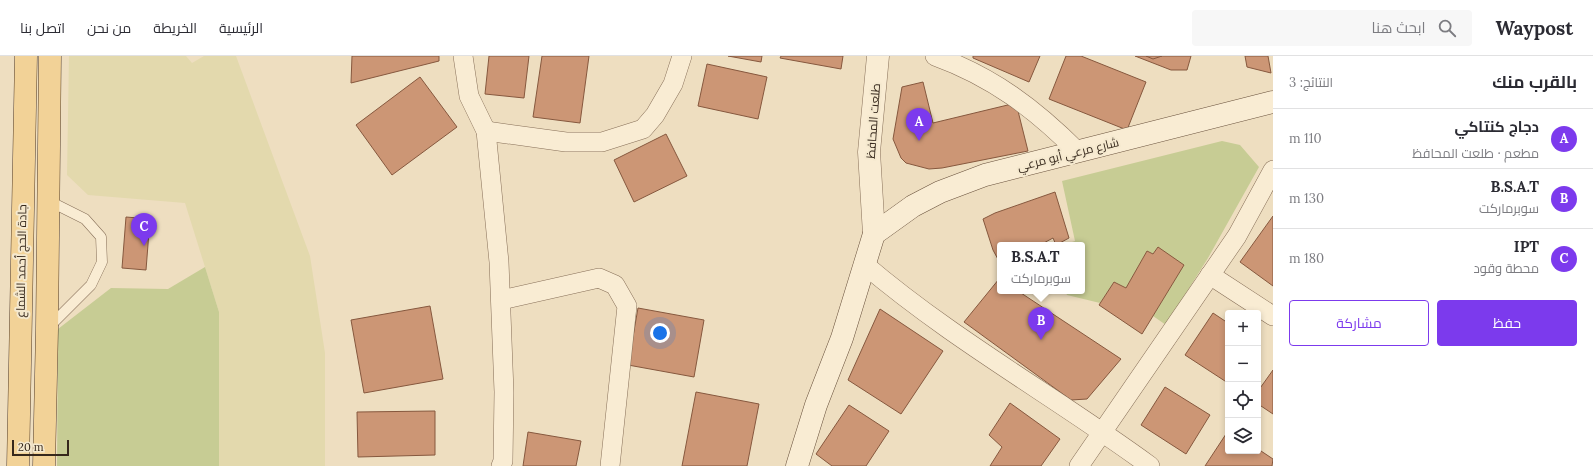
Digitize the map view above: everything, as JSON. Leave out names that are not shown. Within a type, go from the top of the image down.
[{"type":"main road","name":"جادة الحج أحمد الشماع","points":[[18,466],[26,56]]},
{"type":"main road","points":[[44,466],[50,56]]},
{"type":"main road","name":"طلعت المحافظ","points":[[874,234],[869,152],[878,56]]},
{"type":"main road","name":"شارع مرعي أبو مرعي","points":[[874,234],[913,206],[940,192],[985,175],[1271,104]]},
{"type":"main road","points":[[797,466],[816,405],[842,338],[874,234]]},
{"type":"street","points":[[463,56],[469,96],[486,131],[500,262],[504,392],[503,461],[501,466]]},
{"type":"street","points":[[486,131],[566,142],[602,142],[643,129],[655,115],[673,84],[682,56]]},
{"type":"street","points":[[935,56],[983,77],[1017,98],[1048,122],[1078,152]]},
{"type":"street","points":[[1079,466],[1237,236],[1273,170]]},
{"type":"street","points":[[864,264],[900,294],[984,354],[1103,432],[1150,466]]},
{"type":"street","points":[[1210,275],[1273,316]]},
{"type":"street","points":[[501,300],[599,278],[615,285],[627,306],[610,466]]},
{"type":"lane","points":[[47,328],[91,285],[102,262],[100,237],[85,220],[49,201]]},
{"type":"shaded area","points":[[69,56],[186,56],[192,63],[204,56],[236,56],[310,256],[325,353],[325,466],[219,466],[219,312],[185,203],[88,195],[67,175]]},
{"type":"green space","points":[[1222,141],[1240,145],[1259,167],[1208,258],[1166,325],[1153,316],[1184,265],[1158,248],[1153,254],[1147,251],[1126,288],[1114,282],[1100,303],[1067,295],[1085,294],[1085,242],[1072,242],[1075,241],[1062,181]]},
{"type":"green space","points":[[205,267],[219,312],[219,466],[57,466],[58,329],[111,288],[168,289]]},
{"type":"building","points":[[352,56],[439,56],[439,61],[351,83]]},
{"type":"building","points":[[489,56],[529,56],[524,98],[485,94]]},
{"type":"building","points":[[542,56],[589,56],[580,123],[533,117]]},
{"type":"building","points":[[728,56],[762,56],[761,62]]},
{"type":"building","points":[[781,56],[843,56],[841,69],[780,58]]},
{"type":"building","points":[[973,56],[1040,56],[1029,82],[973,58]]},
{"type":"building","points":[[1066,56],[1081,56],[1146,82],[1127,130],[1049,99]]},
{"type":"building","points":[[1135,56],[1191,56],[1187,70],[1171,70]]},
{"type":"building","points":[[1146,56],[1162,56],[1153,59]]},
{"type":"building","points":[[1245,56],[1268,56],[1271,73],[1247,67]]},
{"type":"building","points":[[707,64],[767,77],[758,119],[698,106]]},
{"type":"building","points":[[420,77],[457,127],[392,175],[356,125]]},
{"type":"building","points":[[923,82],[933,123],[1016,103],[1028,151],[942,168],[929,169],[906,163],[901,158],[893,139],[902,87]]},
{"type":"building","points":[[666,134],[687,176],[634,202],[614,160]]},
{"type":"building","points":[[1055,192],[1069,238],[1062,242],[1055,242],[1053,238],[1046,242],[997,242],[997,257],[993,250],[983,219],[995,213]]},
{"type":"building","points":[[1273,216],[1273,286],[1240,262]]},
{"type":"building","points":[[126,217],[150,219],[146,270],[122,268]]},
{"type":"building","points":[[1158,247],[1184,265],[1142,334],[1099,305],[1114,282],[1126,288],[1147,251],[1153,254]]},
{"type":"building","points":[[997,281],[997,294],[1023,294],[1121,359],[1087,399],[1071,400],[964,322]]},
{"type":"building","points":[[430,306],[443,379],[364,393],[351,320]]},
{"type":"building","points":[[638,308],[704,320],[694,377],[628,365]]},
{"type":"building","points":[[880,309],[943,351],[901,414],[848,380]]},
{"type":"building","points":[[1213,313],[1225,321],[1225,381],[1185,355]]},
{"type":"building","points":[[1273,370],[1273,414],[1261,406],[1261,387]]},
{"type":"building","points":[[1165,387],[1210,415],[1186,454],[1141,425]]},
{"type":"building","points":[[696,392],[759,404],[747,466],[682,466]]},
{"type":"building","points":[[1010,403],[1060,439],[1041,466],[990,466],[1002,447],[989,435]]},
{"type":"building","points":[[849,405],[889,431],[866,466],[832,466],[816,454]]},
{"type":"building","points":[[435,411],[435,455],[358,457],[357,412]]},
{"type":"building","points":[[528,432],[581,441],[576,466],[523,466]]},
{"type":"building","points":[[1225,436],[1225,454],[1261,454],[1261,451],[1273,459],[1272,466],[1205,466]]},
{"type":"place","name":"دجاج كنتاكي","points":[[919,141]]},
{"type":"place","name":"IPT","points":[[144,246]]},
{"type":"place","name":"B.S.A.T","points":[[1041,340]]}]
